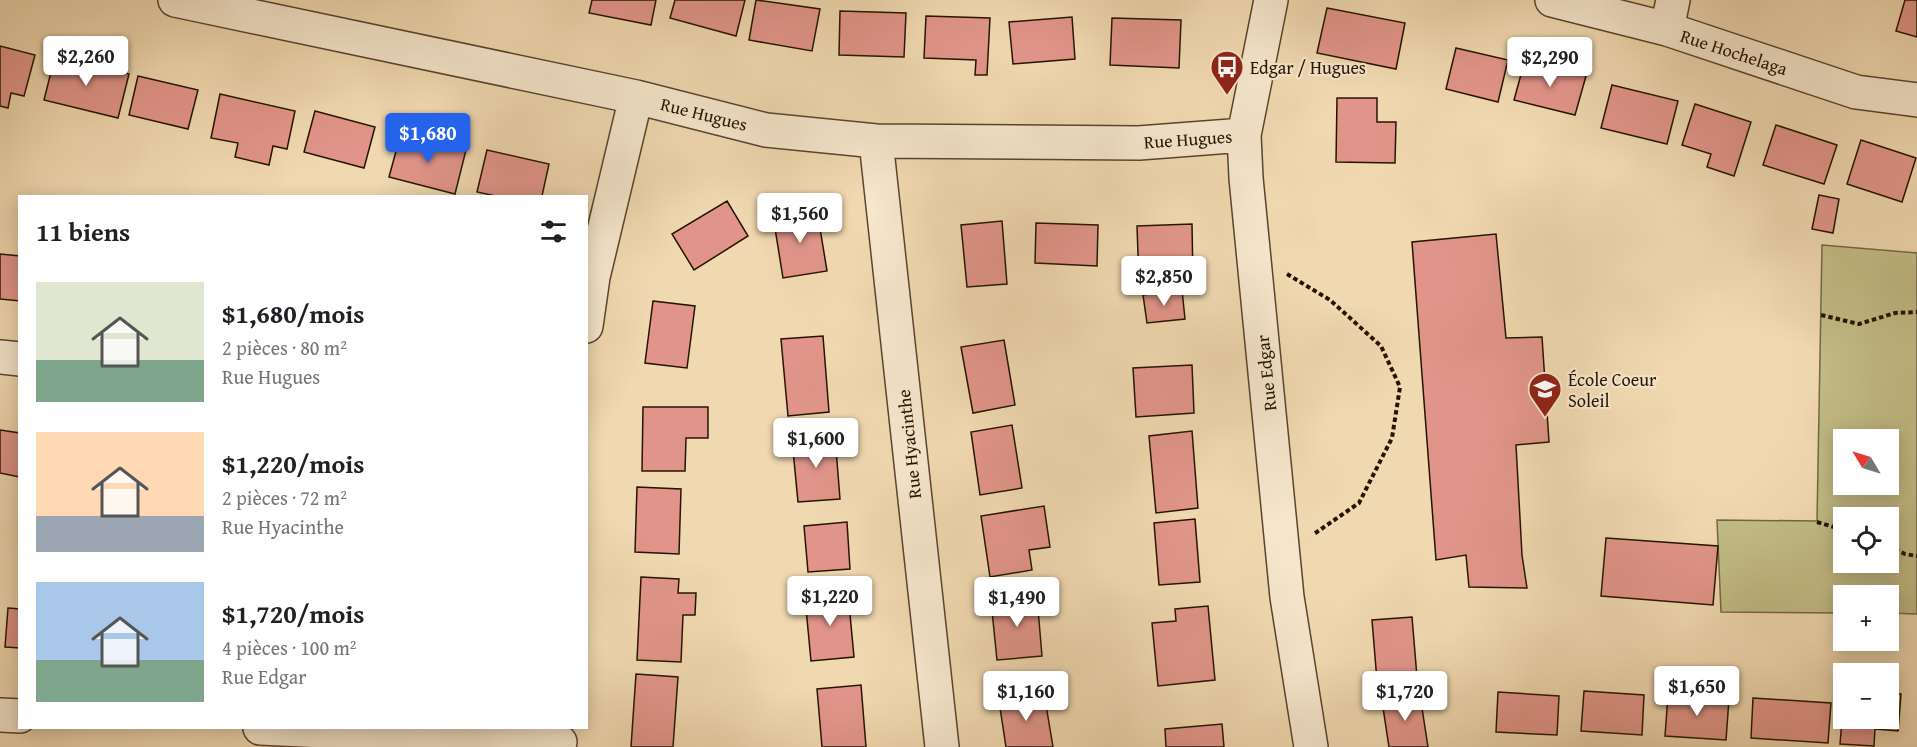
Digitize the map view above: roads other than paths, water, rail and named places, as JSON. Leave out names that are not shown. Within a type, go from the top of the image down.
[{"type":"street","name":"Rue Hugues","points":[[175,0],[636,97],[766,129],[876,141],[1138,142],[1244,135]]},
{"type":"street","name":"Rue Edgar","points":[[1271,0],[1244,135],[1253,253],[1287,597],[1311,747]]},
{"type":"street","name":"Rue Hochelaga","points":[[1552,0],[1670,15],[1856,92],[1917,100]]},
{"type":"street","points":[[588,312],[593,278],[636,97]]},
{"type":"street","name":"Rue Hyacinthe","points":[[876,141],[942,747]]},
{"type":"street","points":[[0,357],[18,359]]},
{"type":"street","points":[[0,715],[18,716]]},
{"type":"street","points":[[287,729],[560,739]]},
{"type":"place","name":"Edgar / Hugues","points":[[1227,96]]},
{"type":"place","name":"École Coeur Soleil","points":[[1545,418]]}]
